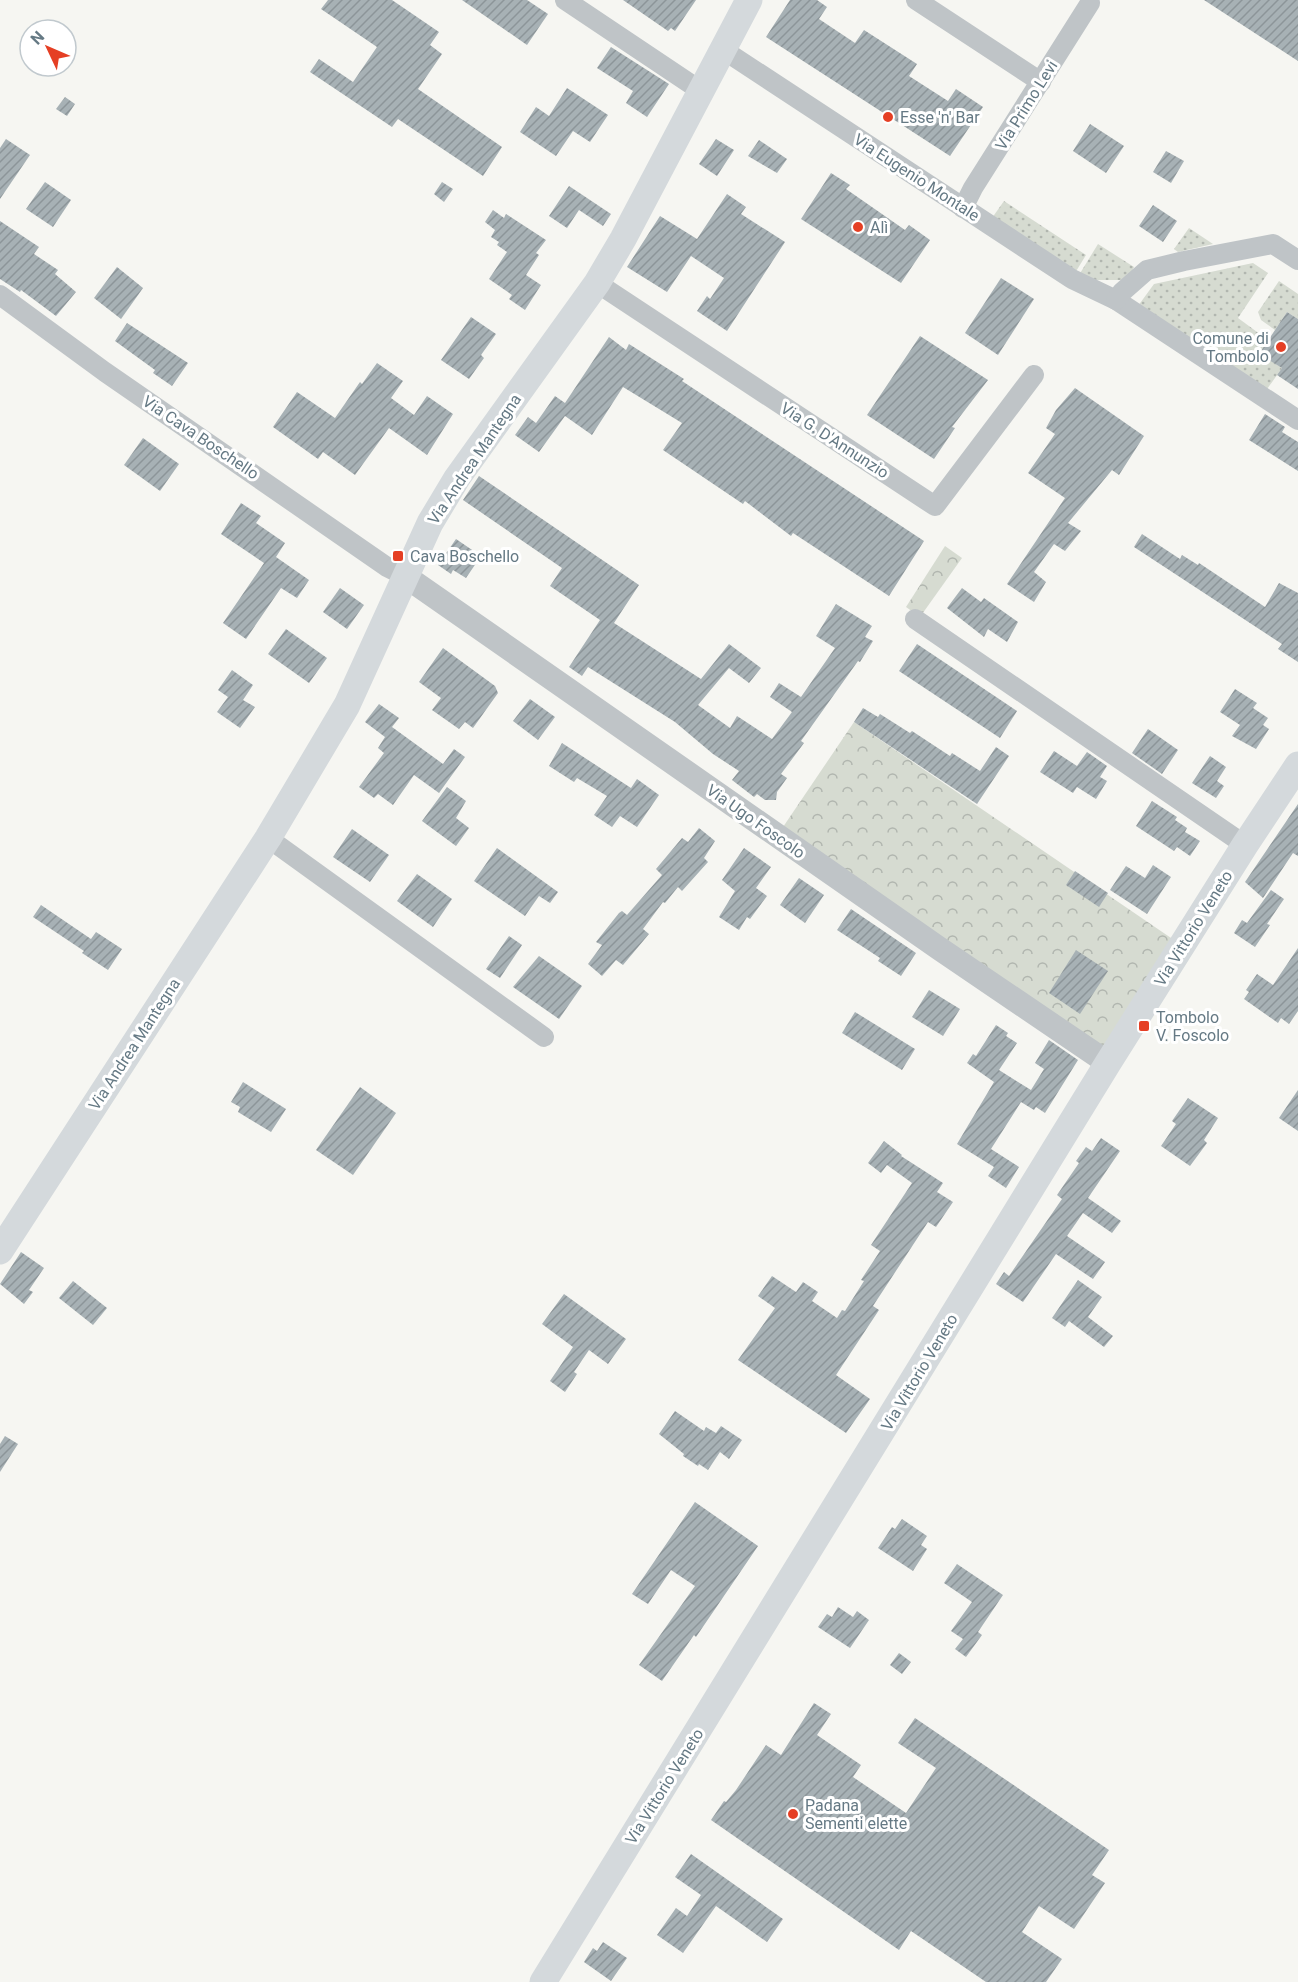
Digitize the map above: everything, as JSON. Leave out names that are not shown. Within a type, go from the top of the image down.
[{"type":"main road","name":"Via Andrea Mantegna","points":[[0,1251],[268,838],[346,705],[430,523],[457,478],[597,283],[623,239],[749,0]]},
{"type":"main road","name":"Via Vittorio Veneto","points":[[543,1982],[769,1618],[1108,1063],[1245,845],[1293,783]]},
{"type":"street","points":[[565,0],[700,91]]},
{"type":"street","points":[[916,0],[1041,82]]},
{"type":"street","name":"Via Primo Levi","points":[[963,208],[1090,3]]},
{"type":"street","name":"Via Eugenio Montale","points":[[722,49],[1072,279],[1116,300],[1298,420]]},
{"type":"street","points":[[1116,300],[1147,270],[1184,261],[1273,244],[1298,260]]},
{"type":"street","name":"Via G. D'Annunzio","points":[[597,283],[935,506],[1034,375]]},
{"type":"street","name":"Via Cava Boschello","points":[[0,295],[105,372],[387,567],[405,576]]},
{"type":"street","name":"Via Ugo Foscolo","points":[[405,576],[940,949],[1108,1063]]},
{"type":"street","points":[[915,619],[1245,845]]},
{"type":"street","points":[[268,838],[544,1037]]},
{"type":"green space","points":[[1004,201],[1086,255],[1075,273],[992,218]]},
{"type":"green space","points":[[1189,228],[1213,244],[1178,252],[1174,249]]},
{"type":"green space","points":[[1098,244],[1134,267],[1128,280],[1092,280],[1079,275]]},
{"type":"green space","points":[[1253,263],[1268,273],[1238,318],[1268,340],[1260,354],[1282,368],[1265,392],[1138,306],[1154,284]]},
{"type":"green space","points":[[1279,281],[1298,294],[1298,319],[1287,312],[1275,330],[1261,320],[1258,312]]},
{"type":"green space","points":[[945,546],[962,558],[920,617],[906,607]]},
{"type":"green space","points":[[854,722],[1174,940],[1106,1046],[1095,1044],[781,830]]},
{"type":"building","points":[[328,0],[392,0],[439,32],[430,45],[442,54],[418,89],[502,147],[483,176],[398,119],[392,127],[310,72],[319,59],[353,82],[377,47],[321,9]]},
{"type":"building","points":[[462,0],[527,0],[548,14],[527,45]]},
{"type":"building","points":[[623,0],[696,0],[675,31],[671,28],[668,31]]},
{"type":"building","points":[[790,0],[817,0],[827,7],[819,19],[855,43],[864,30],[917,64],[909,76],[948,101],[956,89],[983,107],[950,156],[766,37]]},
{"type":"building","points":[[1204,0],[1298,0],[1298,61]]},
{"type":"building","points":[[611,47],[669,84],[647,117],[626,103],[633,91],[597,68]]},
{"type":"building","points":[[567,88],[608,115],[590,142],[573,131],[556,156],[520,132],[536,107],[549,116]]},
{"type":"building","points":[[65,97],[75,104],[67,116],[56,109]]},
{"type":"building","points":[[1090,124],[1124,146],[1106,173],[1073,151]]},
{"type":"building","points":[[6,139],[30,155],[0,199],[0,148]]},
{"type":"building","points":[[716,139],[734,150],[717,176],[699,164]]},
{"type":"building","points":[[759,140],[787,159],[777,173],[748,156]]},
{"type":"building","points":[[1166,151],[1184,161],[1171,183],[1153,172]]},
{"type":"building","name":"Alì","points":[[831,173],[850,185],[846,189],[905,230],[909,225],[930,240],[901,283],[801,219]]},
{"type":"building","points":[[45,182],[71,200],[53,227],[26,209]]},
{"type":"building","points":[[442,182],[453,189],[444,202],[434,194]]},
{"type":"building","points":[[569,186],[611,214],[603,226],[579,210],[567,228],[549,216]]},
{"type":"building","points":[[727,194],[746,207],[741,214],[785,242],[727,331],[697,311],[707,296],[710,299],[724,278],[691,256],[667,292],[627,267],[660,216],[697,239]]},
{"type":"building","points":[[1153,205],[1177,221],[1163,242],[1139,226]]},
{"type":"building","points":[[493,210],[504,218],[506,214],[546,240],[536,253],[539,255],[526,275],[541,285],[525,310],[509,299],[512,295],[489,279],[507,252],[497,245],[499,242],[491,237],[495,230],[485,222]]},
{"type":"building","points":[[0,221],[39,247],[34,254],[58,270],[55,274],[76,292],[56,316],[21,290],[20,292],[0,279]]},
{"type":"building","points":[[117,267],[143,288],[121,319],[94,298]]},
{"type":"building","points":[[1001,278],[1034,299],[998,355],[965,333]]},
{"type":"building","name":"Comune di Tombolo","points":[[1287,312],[1298,319],[1298,389],[1277,375],[1282,368],[1259,354]]},
{"type":"building","points":[[471,317],[496,334],[481,355],[484,358],[469,379],[441,360]]},
{"type":"building","points":[[127,323],[188,363],[172,386],[153,373],[155,370],[115,341]]},
{"type":"building","points":[[920,336],[988,380],[952,427],[955,428],[934,459],[867,415]]},
{"type":"building","points":[[609,337],[626,350],[629,344],[684,379],[682,381],[924,541],[889,596],[793,533],[791,536],[745,501],[743,504],[663,450],[682,423],[623,387],[592,435],[565,416],[539,452],[515,435],[528,417],[536,423],[555,396],[565,403]]},
{"type":"building","points":[[377,363],[403,381],[391,398],[414,415],[427,396],[453,414],[427,455],[389,428],[355,475],[323,452],[318,459],[273,427],[297,392],[335,418],[360,382],[362,384]]},
{"type":"building","points":[[1075,388],[1144,436],[1119,475],[1112,470],[1068,523],[1081,531],[1065,551],[1054,544],[1034,572],[1046,582],[1034,602],[1007,584],[1065,498],[1028,473],[1055,434],[1046,428],[1056,410]]},
{"type":"building","points":[[1265,414],[1285,427],[1282,432],[1298,442],[1298,471],[1249,440]]},
{"type":"building","points":[[143,438],[179,464],[160,491],[124,465]]},
{"type":"building","points":[[479,476],[639,585],[614,623],[701,679],[729,644],[761,668],[749,683],[729,668],[698,705],[730,728],[737,716],[772,739],[792,712],[770,697],[779,683],[801,697],[835,648],[816,636],[836,604],[872,626],[865,637],[873,641],[801,741],[804,743],[781,774],[787,778],[777,792],[776,800],[765,800],[757,794],[754,797],[732,780],[739,771],[713,754],[675,722],[588,667],[582,676],[569,667],[600,620],[550,586],[562,568],[463,500]]},
{"type":"building","points":[[241,503],[261,516],[256,523],[285,543],[276,557],[309,580],[297,598],[281,588],[246,639],[223,623],[264,563],[221,534]]},
{"type":"building","points":[[1142,534],[1180,559],[1182,555],[1198,565],[1199,563],[1265,607],[1279,583],[1298,593],[1298,662],[1278,649],[1282,644],[1134,547]]},
{"type":"building","points":[[456,539],[481,556],[466,578],[453,570],[451,574],[438,565]]},
{"type":"building","points":[[340,588],[364,605],[347,629],[323,612]]},
{"type":"building","points":[[962,588],[981,602],[984,598],[1018,622],[1007,642],[988,629],[984,637],[947,608]]},
{"type":"building","points":[[286,629],[327,658],[309,683],[268,654]]},
{"type":"building","points":[[917,644],[1017,711],[1000,738],[899,671]]},
{"type":"building","points":[[443,648],[495,686],[498,693],[473,728],[465,722],[459,729],[432,710],[441,698],[419,682]]},
{"type":"building","points":[[232,670],[253,685],[243,700],[255,707],[240,728],[217,712],[228,697],[218,690]]},
{"type":"building","points":[[1235,689],[1257,703],[1253,708],[1268,718],[1263,725],[1269,729],[1256,749],[1232,736],[1240,725],[1220,712]]},
{"type":"building","points":[[530,699],[555,717],[538,740],[513,721]]},
{"type":"building","points":[[379,704],[399,718],[392,727],[443,764],[454,749],[465,757],[439,793],[414,775],[393,805],[378,794],[374,798],[359,787],[384,753],[378,748],[385,737],[365,722]]},
{"type":"building","points":[[863,708],[878,717],[880,714],[910,733],[912,731],[950,756],[952,753],[980,771],[996,747],[1009,756],[977,804],[854,722]]},
{"type":"building","points":[[1148,729],[1178,750],[1162,774],[1132,753]]},
{"type":"building","points":[[562,743],[631,788],[637,779],[659,795],[637,827],[620,816],[612,827],[594,815],[607,796],[577,778],[574,782],[549,766]]},
{"type":"building","points":[[1054,751],[1077,766],[1087,752],[1107,766],[1100,777],[1107,781],[1096,799],[1077,787],[1073,793],[1040,772]]},
{"type":"building","points":[[1210,756],[1226,767],[1217,781],[1224,786],[1216,798],[1192,783]]},
{"type":"building","points":[[447,787],[466,801],[456,818],[469,828],[456,846],[422,821]]},
{"type":"building","points":[[1152,801],[1177,817],[1175,820],[1187,828],[1185,832],[1200,841],[1190,856],[1177,847],[1174,851],[1136,826]]},
{"type":"building","points":[[1298,804],[1298,856],[1293,853],[1263,898],[1245,882]]},
{"type":"building","points":[[699,828],[715,841],[704,858],[708,862],[682,891],[678,887],[665,903],[663,902],[643,929],[649,934],[623,965],[616,960],[602,976],[588,964],[602,945],[596,942],[619,913],[622,911],[627,915],[662,875],[656,869],[682,838],[688,842]]},
{"type":"building","points":[[352,829],[389,855],[370,882],[333,857]]},
{"type":"building","points":[[497,848],[558,892],[550,903],[539,896],[525,916],[474,881]]},
{"type":"building","points":[[744,848],[771,867],[756,888],[767,896],[750,919],[747,917],[739,930],[719,917],[735,891],[722,880]]},
{"type":"building","points":[[1153,865],[1171,877],[1147,914],[1110,890],[1126,866],[1145,878]]},
{"type":"building","points":[[1075,871],[1108,893],[1099,907],[1066,885]]},
{"type":"building","points":[[417,874],[452,899],[433,927],[397,901]]},
{"type":"building","points":[[799,878],[824,895],[805,923],[780,905]]},
{"type":"building","points":[[1271,890],[1284,899],[1255,947],[1234,933],[1242,920],[1247,923]]},
{"type":"building","points":[[41,905],[91,939],[96,932],[122,949],[108,970],[33,917]]},
{"type":"building","points":[[851,909],[916,953],[901,976],[878,961],[880,958],[837,930]]},
{"type":"building","points":[[509,936],[522,945],[500,978],[486,969]]},
{"type":"building","points":[[1298,948],[1298,1011],[1289,1024],[1281,1018],[1278,1023],[1244,999],[1249,992],[1246,990],[1257,974],[1273,985]]},
{"type":"building","points":[[1076,950],[1108,971],[1080,1014],[1049,993]]},
{"type":"building","points":[[539,956],[582,986],[559,1019],[513,987]]},
{"type":"building","points":[[929,990],[960,1009],[943,1036],[912,1017]]},
{"type":"building","points":[[855,1012],[915,1049],[902,1070],[842,1033]]},
{"type":"building","points":[[996,1025],[1008,1033],[1006,1036],[1017,1043],[999,1070],[1031,1090],[1044,1069],[1035,1063],[1049,1040],[1078,1060],[1045,1113],[1036,1107],[1034,1110],[1021,1102],[991,1149],[1019,1167],[1006,1188],[988,1176],[994,1167],[957,1144],[994,1082],[967,1063],[973,1054],[976,1056]]},
{"type":"building","points":[[243,1082],[286,1109],[271,1132],[238,1112],[240,1107],[231,1102]]},
{"type":"building","points":[[360,1087],[396,1113],[353,1175],[316,1150]]},
{"type":"building","points":[[1298,1090],[1298,1131],[1279,1118]]},
{"type":"building","points":[[1188,1098],[1218,1118],[1204,1140],[1207,1143],[1190,1166],[1161,1146],[1176,1124],[1172,1121]]},
{"type":"building","points":[[1101,1138],[1120,1151],[1088,1198],[1121,1221],[1112,1233],[1083,1213],[1067,1236],[1105,1262],[1093,1279],[1056,1254],[1023,1302],[996,1284],[1004,1272],[1009,1276],[1062,1199],[1057,1195],[1079,1163],[1076,1161],[1086,1147],[1092,1151]]},
{"type":"building","points":[[884,1141],[901,1156],[943,1183],[937,1192],[953,1202],[936,1227],[928,1222],[873,1306],[879,1310],[836,1375],[870,1399],[846,1433],[738,1360],[775,1308],[758,1296],[772,1276],[796,1292],[803,1282],[818,1292],[812,1301],[837,1318],[842,1310],[845,1311],[880,1251],[871,1245],[912,1183],[887,1165],[881,1173],[868,1163]]},
{"type":"building","points":[[21,1252],[44,1268],[29,1290],[33,1292],[24,1304],[0,1284]]},
{"type":"building","points":[[1078,1280],[1102,1297],[1088,1317],[1113,1336],[1104,1347],[1069,1321],[1065,1327],[1052,1318]]},
{"type":"building","points":[[73,1281],[107,1308],[93,1325],[59,1298]]},
{"type":"building","points":[[564,1294],[626,1339],[608,1364],[589,1350],[574,1372],[577,1374],[565,1392],[550,1381],[573,1347],[542,1324]]},
{"type":"building","points":[[675,1411],[704,1431],[706,1427],[716,1433],[721,1426],[742,1440],[729,1459],[720,1452],[708,1470],[699,1464],[698,1466],[659,1434]]},
{"type":"building","points":[[5,1436],[18,1444],[0,1472],[0,1444]]},
{"type":"building","points":[[695,1502],[758,1546],[696,1637],[694,1635],[662,1681],[639,1665],[695,1586],[671,1570],[648,1604],[632,1594]]},
{"type":"building","points":[[902,1519],[927,1536],[921,1545],[927,1549],[913,1571],[878,1548],[892,1527],[895,1529]]},
{"type":"building","points":[[957,1564],[1003,1595],[978,1632],[982,1635],[966,1657],[955,1649],[963,1639],[951,1631],[972,1602],[944,1583]]},
{"type":"building","points":[[838,1607],[853,1617],[857,1611],[869,1620],[850,1648],[818,1627],[827,1614],[832,1617]]},
{"type":"building","points":[[899,1653],[911,1662],[902,1674],[890,1665]]},
{"type":"building","points":[[814,1703],[831,1714],[817,1735],[861,1765],[853,1777],[906,1813],[936,1768],[898,1743],[915,1718],[1109,1850],[1092,1875],[1105,1883],[1074,1929],[1039,1906],[1022,1932],[1062,1959],[1046,1982],[986,1982],[911,1931],[899,1950],[711,1820],[724,1801],[726,1802],[736,1790],[766,1745],[781,1755]]},
{"type":"building","points":[[691,1854],[783,1919],[767,1942],[716,1906],[683,1953],[657,1935],[676,1908],[687,1916],[701,1895],[675,1877]]},
{"type":"building","points":[[603,1942],[627,1958],[611,1981],[584,1962],[593,1948],[597,1951]]},
{"type":"place","name":"Esse 'n' Bar","points":[[888,117]]},
{"type":"place","name":"Alì","points":[[858,227]]},
{"type":"place","name":"Comune di Tombolo","points":[[1281,347]]},
{"type":"place","name":"Cava Boschello","points":[[398,556]]},
{"type":"place","name":"Tombolo V. Foscolo","points":[[1144,1026]]},
{"type":"place","name":"Padana Sementi elette","points":[[793,1814]]}]
